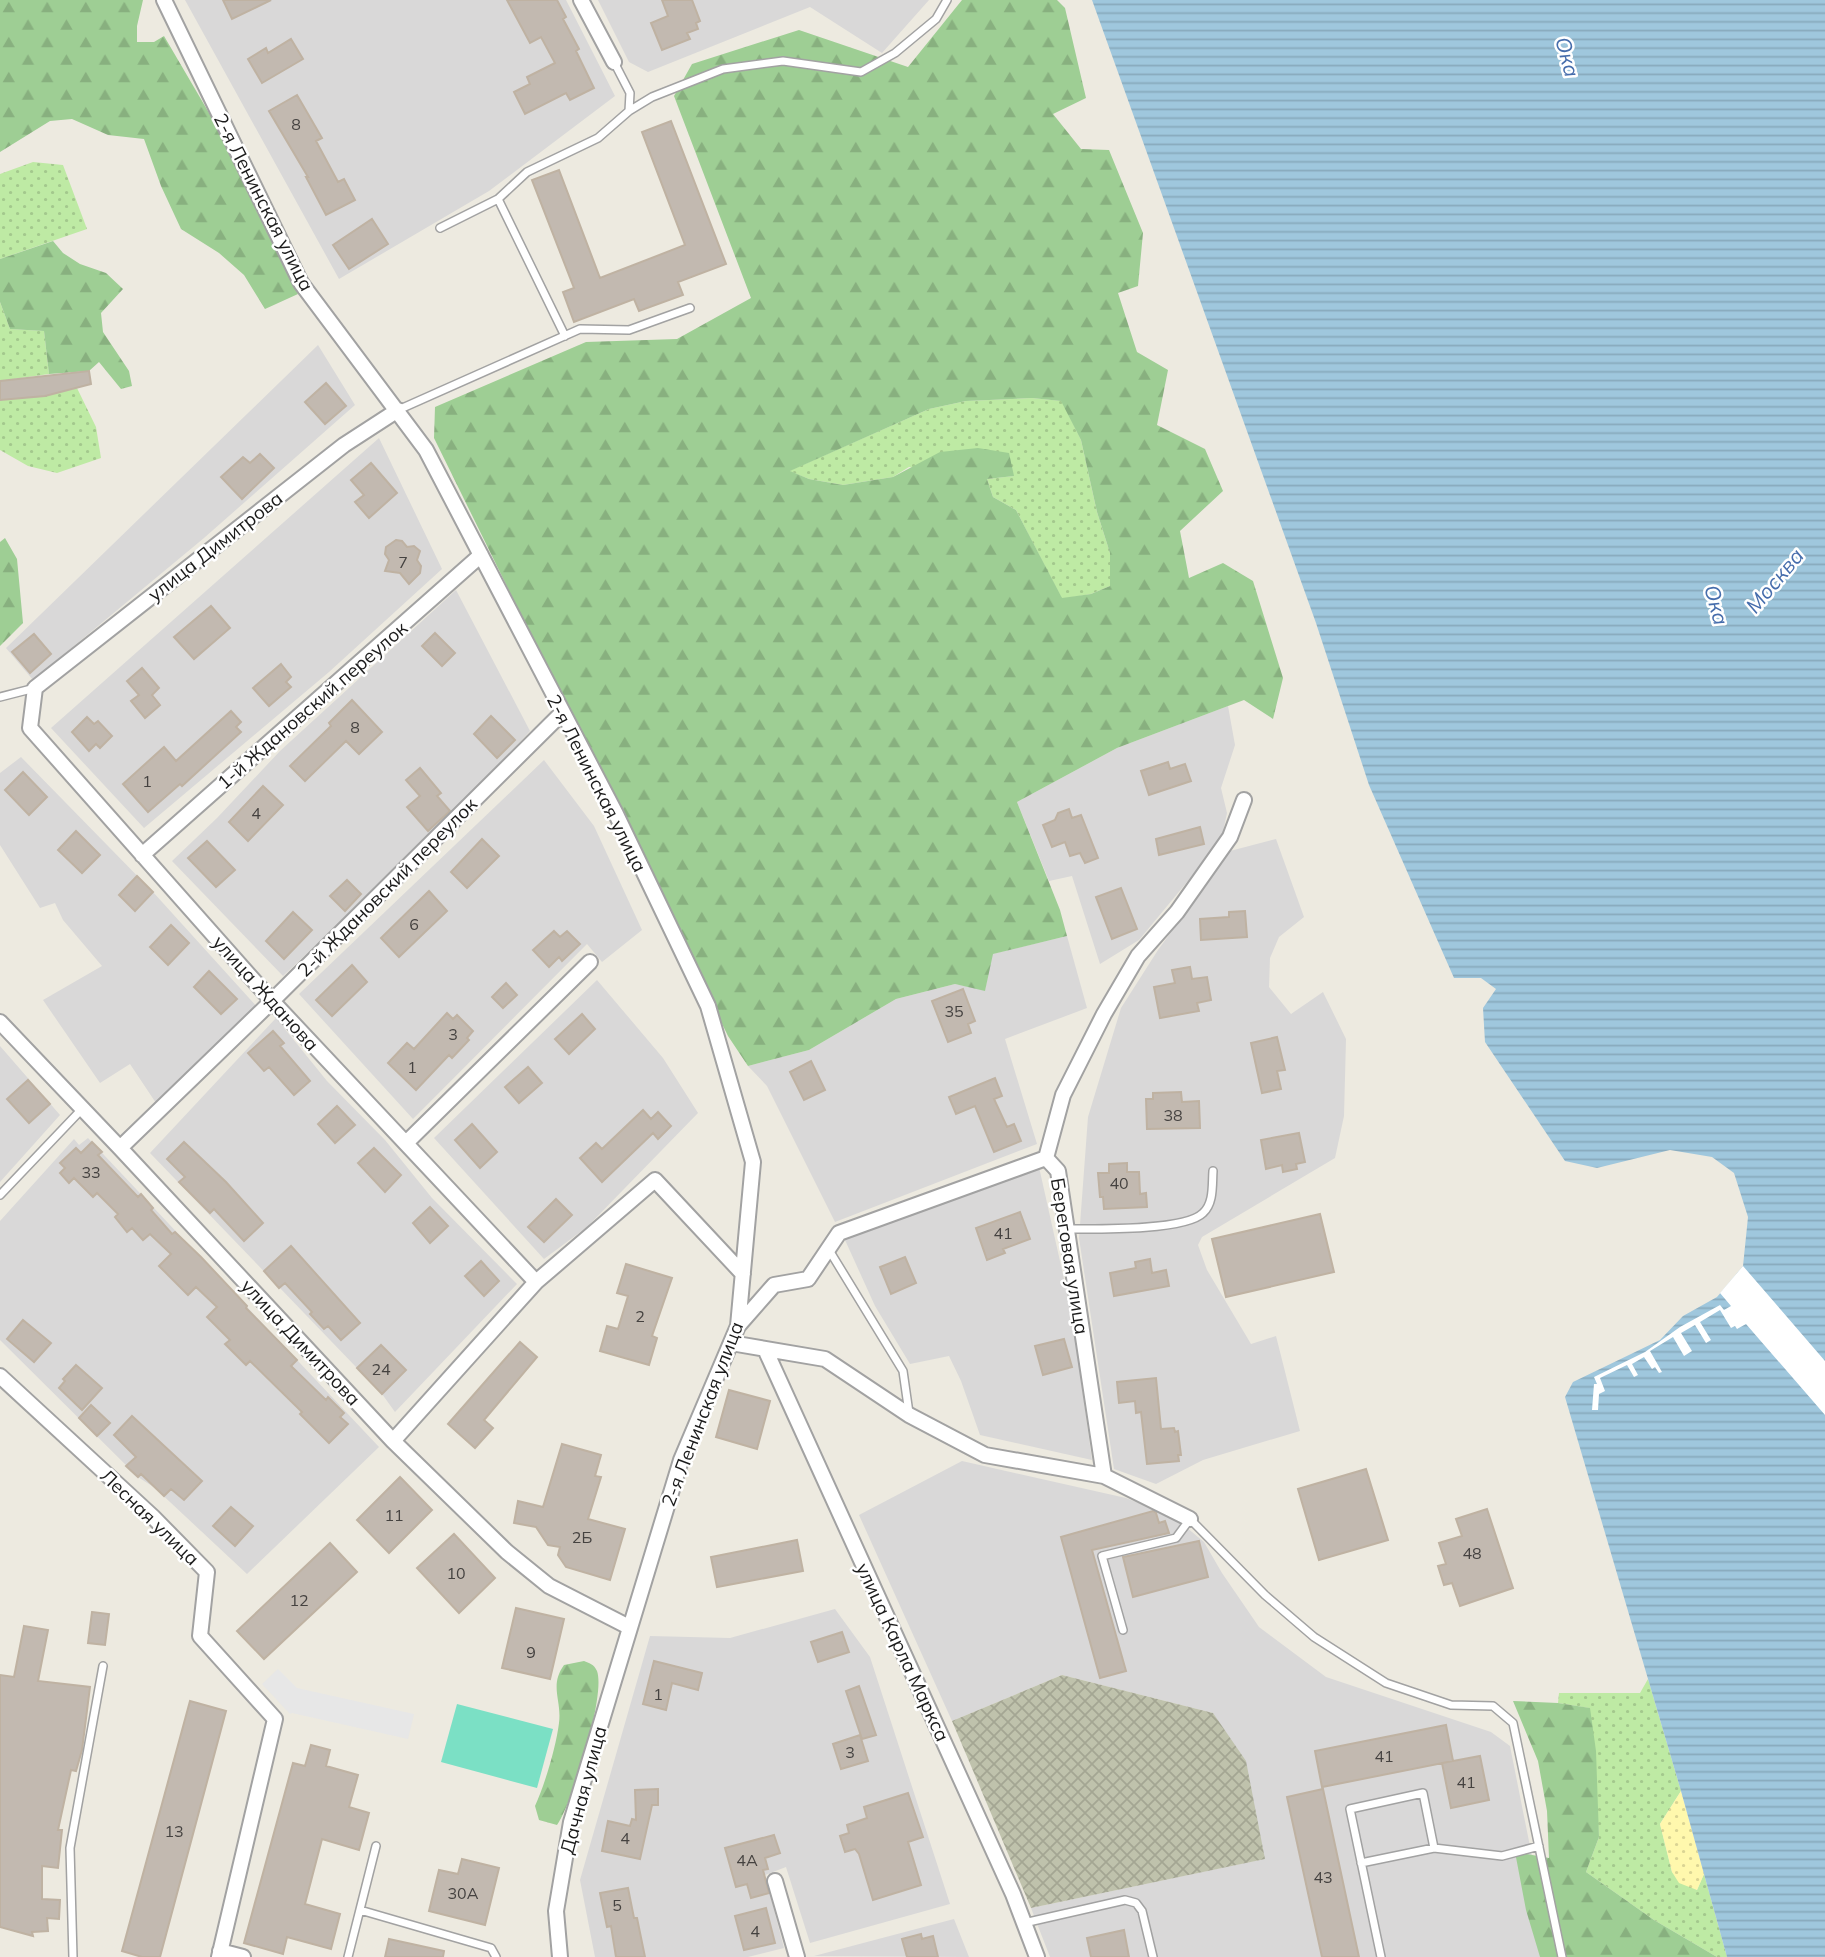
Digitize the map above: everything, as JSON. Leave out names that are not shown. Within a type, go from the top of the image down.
[{"type":"street","name":"2-я Ленинская улица","points":[[164,0],[301,283],[426,450],[615,814],[708,1006],[753,1162],[738,1326],[681,1460],[629,1627]]},
{"type":"street","points":[[581,0],[614,62]]},
{"type":"street","name":"улица Димитрова","points":[[35,688],[344,445],[398,410]]},
{"type":"street","name":"1-й Ждановский переулок","points":[[142,855],[481,555]]},
{"type":"street","name":"улица Жданова","points":[[35,688],[30,728],[272,1001],[536,1282]]},
{"type":"street","name":"2-й Ждановский переулок","points":[[120,1148],[561,713]]},
{"type":"street","name":"Береговая улица","points":[[1104,1476],[1058,1171],[1046,1158],[1063,1095],[1104,1014],[1138,956],[1177,912],[1230,837],[1244,800]]},
{"type":"street","points":[[406,1143],[590,962]]},
{"type":"street","name":"улица Димитрова","points":[[0,1022],[393,1441],[507,1552],[548,1586],[629,1627]]},
{"type":"street","points":[[738,1326],[774,1285],[808,1279],[839,1233],[1046,1158]]},
{"type":"street","points":[[393,1441],[536,1282],[655,1180],[743,1274]]},
{"type":"street","points":[[731,1343],[825,1359],[909,1415],[985,1455],[1104,1476],[1190,1519]]},
{"type":"street","name":"улица Карла Маркса","points":[[765,1349],[1013,1894],[1037,1957]]},
{"type":"street","name":"Лесная улица","points":[[0,1376],[153,1517],[207,1572],[200,1636],[275,1719],[219,1954]]},
{"type":"street","name":"Дачная улица","points":[[559,1957],[556,1911],[571,1822],[629,1627]]},
{"type":"street","points":[[775,1881],[797,1957]]},
{"type":"street","points":[[219,1954],[243,1957]]},
{"type":"lane","points":[[440,228],[498,199],[527,172],[598,138],[629,111],[652,97],[723,69],[783,61],[861,72],[895,53],[936,19],[947,0]]},
{"type":"lane","points":[[614,62],[630,93],[629,111]]},
{"type":"lane","points":[[498,199],[565,336]]},
{"type":"lane","points":[[398,410],[580,329],[629,330],[690,308]]},
{"type":"lane","points":[[0,697],[35,688]]},
{"type":"lane","points":[[0,1195],[82,1108]]},
{"type":"lane","points":[[1066,1229],[1119,1229],[1193,1221],[1206,1212],[1212,1196],[1213,1171]]},
{"type":"lane","points":[[829,1250],[903,1371],[909,1415]]},
{"type":"lane","points":[[1123,1630],[1102,1556],[1176,1538],[1190,1519],[1265,1595],[1314,1637],[1386,1683],[1451,1705],[1493,1706],[1513,1723],[1562,1957]]},
{"type":"lane","points":[[74,1957],[70,1848],[103,1666]]},
{"type":"lane","points":[[1381,1957],[1350,1808],[1423,1793],[1434,1848]]},
{"type":"lane","points":[[348,1957],[376,1846]]},
{"type":"lane","points":[[1361,1863],[1434,1848],[1502,1856],[1539,1846]]},
{"type":"lane","points":[[1024,1923],[1125,1900],[1136,1903],[1142,1911],[1153,1957]]},
{"type":"lane","points":[[360,1910],[491,1948],[495,1957]]},
{"type":"shaded area","points":[[185,0],[566,0],[615,96],[489,191],[339,279]]},
{"type":"shaded area","points":[[598,0],[929,0],[882,53],[810,7],[648,72],[629,62]]},
{"type":"shaded area","points":[[318,345],[355,405],[204,538],[33,680],[6,648]]},
{"type":"shaded area","points":[[379,438],[442,569],[329,672],[144,828],[51,728]]},
{"type":"shaded area","points":[[456,590],[530,731],[452,816],[283,976],[172,861],[280,751]]},
{"type":"shaded area","points":[[1228,706],[1235,745],[1221,788],[1227,813],[1221,841],[1139,940],[1100,964],[1072,876],[1049,881],[1017,802],[1117,748]]},
{"type":"shaded area","points":[[21,757],[153,892],[258,1008],[211,1056],[156,1103],[130,1064],[100,1083],[43,1000],[102,966],[63,920],[55,903],[40,908],[0,845],[0,773]]},
{"type":"shaded area","points":[[544,760],[594,826],[642,930],[602,962],[587,944],[413,1119],[299,994]]},
{"type":"shaded area","points":[[1276,839],[1304,917],[1279,937],[1270,958],[1269,987],[1291,1014],[1323,992],[1346,1039],[1344,1116],[1335,1158],[1202,1237],[1198,1245],[1207,1270],[1251,1344],[1276,1336],[1300,1431],[1203,1460],[1156,1484],[1114,1469],[1079,1238],[1088,1117],[1121,1008],[1158,950],[1230,851]]},
{"type":"shaded area","points":[[1067,936],[1087,1008],[1005,1039],[1037,1144],[835,1222],[767,1086],[748,1066],[809,1050],[896,999],[955,984],[985,990],[992,954]]},
{"type":"shaded area","points":[[597,980],[663,1058],[698,1113],[587,1227],[544,1259],[434,1138]]},
{"type":"shaded area","points":[[276,1018],[327,1081],[385,1140],[432,1198],[517,1284],[395,1412],[382,1394],[150,1153]]},
{"type":"shaded area","points":[[0,1046],[60,1115],[0,1182]]},
{"type":"shaded area","points":[[88,1138],[379,1447],[247,1574],[155,1488],[138,1477],[0,1340],[0,1221],[74,1139],[79,1145]]},
{"type":"shaded area","points":[[1039,1167],[1072,1315],[1092,1460],[980,1435],[949,1356],[910,1364],[875,1306],[845,1240],[850,1233]]},
{"type":"shaded area","points":[[962,1461],[1126,1498],[1174,1517],[1204,1542],[1259,1627],[1326,1677],[1491,1732],[1510,1746],[1552,1957],[1050,1957],[1031,1908],[1264,1859],[1221,1727],[1213,1713],[1062,1675],[952,1721],[859,1515]]},
{"type":"shaded area","points":[[835,1609],[870,1657],[950,1904],[810,1943],[786,1867],[765,1875],[784,1948],[748,1957],[595,1957],[580,1880],[650,1636],[730,1638]]},
{"type":"shaded area","points":[[278,1669],[297,1688],[414,1714],[408,1739],[290,1714],[262,1684]]},
{"type":"shaded area","points":[[1062,1675],[1213,1713],[1246,1761],[1265,1859],[1031,1908],[952,1721]]},
{"type":"shaded area","points":[[954,1919],[969,1957],[814,1956]]},
{"type":"green space","points":[[0,0],[143,0],[137,26],[137,42],[154,42],[164,36],[229,147],[298,294],[265,309],[244,275],[219,253],[181,229],[161,186],[144,139],[108,135],[72,119],[50,121],[0,152]]},
{"type":"green space","points":[[962,0],[1057,0],[1065,8],[1086,98],[1053,114],[1081,149],[1109,150],[1143,233],[1138,286],[1118,293],[1137,352],[1168,370],[1157,425],[1205,449],[1223,491],[1180,531],[1189,578],[1223,563],[1253,581],[1283,678],[1273,719],[1244,700],[1117,748],[1017,802],[1060,910],[1067,936],[993,954],[985,991],[955,984],[896,999],[809,1050],[748,1066],[728,1036],[434,438],[435,407],[586,342],[677,339],[751,298],[674,96],[692,64],[799,30],[908,67]],"holes":[[[1032,398],[1061,401],[1081,440],[1097,512],[1110,553],[1110,586],[1091,594],[1062,598],[1016,510],[993,497],[987,479],[1014,476],[1009,453],[978,448],[940,452],[893,477],[843,485],[809,479],[790,471],[929,409],[966,401]]]},
{"type":"green space","points":[[33,162],[63,165],[87,229],[0,259],[0,174]]},
{"type":"green space","points":[[53,241],[63,253],[80,264],[106,273],[123,289],[101,313],[103,332],[129,371],[132,386],[121,389],[99,362],[89,371],[49,374],[44,331],[10,329],[0,302],[0,259]]},
{"type":"green space","points":[[0,302],[10,329],[44,331],[49,374],[0,381]]},
{"type":"green space","points":[[77,388],[96,427],[101,458],[57,473],[28,466],[0,450],[0,400],[45,396]]},
{"type":"green space","points":[[1032,398],[1062,401],[1081,440],[1097,512],[1110,553],[1110,586],[1091,594],[1062,599],[1016,510],[993,497],[987,479],[1014,476],[909,467],[893,477],[843,485],[809,479],[789,471],[929,409],[966,401]]},
{"type":"green space","points":[[5,538],[17,559],[23,623],[0,646],[0,542]]},
{"type":"green space","points":[[584,1661],[593,1665],[597,1671],[597,1702],[579,1773],[557,1825],[539,1820],[535,1806],[558,1733],[557,1680],[564,1665]]},
{"type":"green space","points":[[1648,1679],[1681,1791],[1660,1824],[1672,1872],[1697,1890],[1704,1874],[1727,1957],[1717,1957],[1654,1920],[1586,1872],[1599,1837],[1589,1708],[1558,1703],[1559,1693],[1640,1693]]},
{"type":"green space","points":[[1513,1701],[1590,1708],[1596,1751],[1599,1837],[1586,1872],[1654,1920],[1717,1957],[1540,1957],[1526,1910],[1515,1852],[1549,1858],[1547,1811],[1538,1761]]},
{"type":"green space","points":[[457,1704],[553,1729],[537,1788],[441,1762]]},
{"type":"sand","points":[[1681,1791],[1704,1874],[1697,1890],[1679,1883],[1672,1872],[1660,1824]]},
{"type":"water","points":[[1092,0],[1825,0],[1825,1957],[1727,1957],[1565,1397],[1573,1382],[1660,1340],[1683,1316],[1717,1297],[1743,1266],[1748,1217],[1734,1173],[1712,1157],[1670,1150],[1597,1168],[1565,1161],[1485,1042],[1483,1008],[1496,989],[1481,978],[1454,978],[1369,785],[1316,623]]},
{"type":"pier","points":[[1743,1266],[1825,1361],[1825,1415],[1746,1324],[1737,1329],[1735,1326],[1731,1328],[1720,1310],[1700,1322],[1711,1340],[1706,1343],[1695,1325],[1681,1333],[1692,1351],[1684,1356],[1673,1337],[1650,1351],[1662,1372],[1659,1373],[1655,1367],[1652,1369],[1644,1357],[1632,1364],[1638,1375],[1634,1377],[1627,1365],[1600,1378],[1605,1391],[1599,1394],[1598,1410],[1592,1410],[1594,1384],[1597,1384],[1594,1377],[1645,1352],[1680,1327],[1720,1305],[1724,1310],[1731,1306],[1720,1293]]},
{"type":"building","points":[[223,0],[271,0],[232,19]]},
{"type":"building","points":[[507,0],[557,0],[566,17],[563,19],[579,49],[576,51],[594,88],[570,100],[566,93],[525,114],[514,92],[530,84],[527,77],[555,63],[541,37],[530,43]]},
{"type":"building","points":[[662,0],[692,0],[700,21],[696,23],[698,29],[687,33],[690,39],[662,50],[651,23],[668,16]]},
{"type":"building","points":[[291,39],[303,59],[262,83],[248,59],[266,48],[268,53]]},
{"type":"building","points":[[297,95],[322,138],[316,141],[338,182],[344,179],[355,200],[326,215],[308,177],[269,111]]},
{"type":"building","points":[[671,121],[726,264],[678,282],[683,295],[639,311],[634,299],[574,322],[563,292],[574,288],[532,180],[559,170],[600,278],[685,245],[642,132]]},
{"type":"building","points":[[372,219],[388,244],[349,269],[333,245]]},
{"type":"building","points":[[89,371],[91,384],[45,396],[0,400],[0,381]]},
{"type":"building","points":[[326,383],[346,406],[325,424],[305,402]]},
{"type":"building","points":[[260,454],[274,468],[242,499],[221,477],[243,457],[250,463]]},
{"type":"building","points":[[371,463],[397,493],[369,518],[355,502],[364,495],[351,480]]},
{"type":"building","points":[[396,540],[420,551],[417,560],[421,566],[420,573],[409,584],[400,573],[385,571],[389,560],[385,554],[386,547]]},
{"type":"building","points":[[211,606],[230,628],[194,659],[174,637]]},
{"type":"building","points":[[435,633],[455,653],[442,666],[422,646]]},
{"type":"building","points":[[34,634],[51,654],[30,673],[12,652]]},
{"type":"building","points":[[281,664],[291,677],[286,682],[291,687],[269,706],[253,688]]},
{"type":"building","points":[[142,668],[159,688],[152,695],[160,705],[145,718],[131,701],[139,695],[127,681]]},
{"type":"building","points":[[352,700],[382,732],[359,754],[346,741],[305,781],[290,766],[331,726],[329,723]]},
{"type":"building","points":[[231,711],[241,722],[236,727],[241,732],[182,786],[180,784],[148,812],[123,784],[164,747],[176,761]]},
{"type":"building","points":[[491,716],[515,740],[497,758],[474,734]]},
{"type":"building","points":[[87,717],[94,724],[98,721],[112,736],[100,748],[96,744],[89,751],[72,732]]},
{"type":"building","points":[[1168,762],[1170,769],[1185,764],[1191,781],[1149,795],[1141,771]]},
{"type":"building","points":[[420,768],[441,793],[437,796],[450,811],[428,831],[407,807],[420,796],[406,780]]},
{"type":"building","points":[[23,772],[47,797],[29,815],[5,790]]},
{"type":"building","points":[[263,786],[283,805],[248,841],[229,822]]},
{"type":"building","points":[[1069,809],[1072,818],[1081,815],[1098,858],[1085,863],[1080,853],[1070,856],[1065,842],[1052,847],[1043,825],[1055,820],[1058,813]]},
{"type":"building","points":[[1200,827],[1204,844],[1159,855],[1156,839]]},
{"type":"building","points":[[76,831],[100,855],[82,873],[58,850]]},
{"type":"building","points":[[482,839],[499,856],[467,888],[451,872]]},
{"type":"building","points":[[207,841],[235,870],[216,887],[188,858]]},
{"type":"building","points":[[137,876],[153,892],[135,911],[119,895]]},
{"type":"building","points":[[347,880],[361,894],[345,911],[330,896]]},
{"type":"building","points":[[1121,888],[1137,929],[1112,939],[1096,897]]},
{"type":"building","points":[[429,891],[447,911],[399,957],[381,938]]},
{"type":"building","points":[[1245,911],[1247,937],[1201,940],[1200,919],[1229,917],[1229,912]]},
{"type":"building","points":[[293,912],[312,930],[284,959],[266,941]]},
{"type":"building","points":[[171,925],[189,943],[168,965],[150,947]]},
{"type":"building","points":[[554,931],[560,937],[567,931],[580,944],[562,961],[559,957],[549,967],[533,950]]},
{"type":"building","points":[[352,965],[367,982],[332,1016],[316,1000]]},
{"type":"building","points":[[1190,967],[1192,979],[1207,977],[1211,1000],[1197,1003],[1199,1011],[1160,1018],[1154,987],[1175,983],[1172,970]]},
{"type":"building","points":[[209,971],[237,999],[221,1014],[194,987]]},
{"type":"building","points":[[506,983],[517,995],[503,1008],[492,997]]},
{"type":"building","points":[[963,989],[975,1021],[968,1024],[971,1033],[948,1042],[932,1001]]},
{"type":"building","points":[[447,1013],[453,1019],[457,1015],[473,1031],[467,1038],[469,1040],[452,1058],[449,1055],[416,1090],[388,1063],[407,1043],[414,1049]]},
{"type":"building","points":[[582,1014],[595,1029],[569,1054],[555,1039]]},
{"type":"building","points":[[273,1031],[284,1043],[280,1046],[310,1081],[294,1095],[269,1067],[264,1071],[248,1053]]},
{"type":"building","points":[[1277,1037],[1285,1070],[1277,1071],[1281,1089],[1262,1093],[1251,1043]]},
{"type":"building","points":[[811,1061],[825,1090],[804,1100],[790,1072]]},
{"type":"building","points":[[528,1067],[542,1083],[519,1103],[505,1087]]},
{"type":"building","points":[[995,1078],[1002,1096],[994,1099],[1007,1127],[1014,1124],[1021,1141],[994,1152],[975,1106],[956,1114],[949,1097]]},
{"type":"building","points":[[28,1080],[50,1104],[29,1123],[7,1099]]},
{"type":"building","points":[[1181,1092],[1182,1102],[1199,1101],[1200,1128],[1147,1129],[1146,1099],[1153,1099],[1153,1093]]},
{"type":"building","points":[[337,1106],[355,1125],[335,1143],[318,1124]]},
{"type":"building","points":[[643,1110],[651,1119],[658,1112],[671,1126],[658,1139],[653,1133],[602,1182],[580,1158],[596,1143],[602,1149]]},
{"type":"building","points":[[472,1124],[497,1152],[480,1168],[455,1140]]},
{"type":"building","points":[[1299,1133],[1305,1162],[1296,1164],[1297,1169],[1283,1172],[1282,1165],[1266,1169],[1261,1140]]},
{"type":"building","points":[[92,1142],[102,1152],[98,1155],[138,1197],[141,1194],[172,1234],[175,1232],[201,1257],[297,1360],[291,1366],[326,1400],[328,1397],[344,1413],[340,1417],[348,1424],[329,1443],[250,1361],[246,1365],[225,1344],[230,1340],[207,1317],[217,1307],[196,1287],[188,1295],[159,1266],[171,1254],[150,1234],[143,1240],[132,1228],[127,1232],[115,1217],[118,1214],[97,1193],[93,1197],[74,1178],[69,1183],[60,1173],[65,1168],[60,1163],[76,1148],[81,1153]]},
{"type":"building","points":[[184,1142],[226,1182],[263,1223],[244,1241],[214,1209],[210,1213],[179,1182],[185,1177],[167,1159]]},
{"type":"building","points":[[374,1148],[401,1175],[385,1192],[358,1163]]},
{"type":"building","points":[[1127,1163],[1127,1172],[1139,1172],[1140,1194],[1146,1193],[1147,1207],[1104,1209],[1098,1173],[1109,1173],[1109,1164]]},
{"type":"building","points":[[556,1199],[572,1215],[544,1242],[528,1227]]},
{"type":"building","points":[[430,1207],[448,1226],[430,1243],[413,1223]]},
{"type":"building","points":[[1020,1212],[1030,1239],[1003,1249],[1005,1253],[987,1260],[976,1228]]},
{"type":"building","points":[[1320,1214],[1334,1272],[1226,1297],[1212,1239]]},
{"type":"building","points":[[291,1246],[360,1323],[341,1340],[328,1326],[324,1329],[285,1283],[279,1288],[264,1271]]},
{"type":"building","points":[[905,1257],[916,1283],[891,1294],[880,1267]]},
{"type":"building","points":[[1150,1259],[1152,1273],[1166,1270],[1169,1286],[1114,1296],[1110,1273],[1136,1268],[1135,1262]]},
{"type":"building","points":[[481,1261],[499,1281],[484,1296],[465,1276]]},
{"type":"building","points":[[626,1264],[672,1278],[652,1336],[657,1338],[649,1365],[600,1351],[607,1326],[618,1329],[628,1296],[617,1293]]},
{"type":"building","points":[[23,1320],[51,1343],[34,1362],[7,1339]]},
{"type":"building","points":[[1064,1339],[1072,1367],[1043,1375],[1035,1346]]},
{"type":"building","points":[[520,1342],[537,1357],[484,1420],[493,1428],[475,1448],[448,1424]]},
{"type":"building","points":[[381,1345],[406,1370],[382,1394],[357,1368]]},
{"type":"building","points":[[76,1365],[102,1388],[82,1410],[59,1388],[65,1381],[63,1379]]},
{"type":"building","points":[[1156,1378],[1161,1429],[1174,1428],[1175,1432],[1178,1431],[1181,1455],[1178,1455],[1179,1461],[1147,1464],[1141,1412],[1136,1413],[1135,1401],[1119,1403],[1117,1382]]},
{"type":"building","points":[[729,1390],[770,1401],[757,1449],[716,1437]]},
{"type":"building","points":[[91,1405],[110,1423],[97,1436],[79,1418]]},
{"type":"building","points":[[132,1416],[202,1481],[184,1500],[171,1489],[164,1496],[141,1474],[138,1477],[126,1466],[136,1457],[114,1435]]},
{"type":"building","points":[[562,1444],[601,1455],[595,1476],[601,1477],[588,1519],[625,1529],[610,1580],[566,1567],[558,1555],[560,1547],[548,1545],[536,1527],[514,1523],[518,1501],[543,1507]]},
{"type":"building","points":[[1366,1469],[1388,1540],[1319,1560],[1298,1489]]},
{"type":"building","points":[[400,1477],[432,1510],[389,1553],[357,1520]]},
{"type":"building","points":[[231,1507],[253,1526],[235,1546],[213,1526]]},
{"type":"building","points":[[1487,1509],[1513,1588],[1460,1606],[1452,1583],[1444,1585],[1438,1566],[1446,1564],[1439,1543],[1462,1536],[1456,1519]]},
{"type":"building","points":[[1153,1511],[1159,1523],[1165,1521],[1169,1533],[1092,1550],[1126,1671],[1100,1678],[1061,1537]]},
{"type":"building","points":[[454,1534],[495,1578],[459,1613],[417,1568]]},
{"type":"building","points":[[797,1540],[803,1571],[717,1587],[711,1557]]},
{"type":"building","points":[[1199,1541],[1208,1577],[1133,1597],[1123,1557]]},
{"type":"building","points":[[330,1543],[357,1572],[264,1659],[237,1631]]},
{"type":"building","points":[[516,1608],[564,1619],[550,1679],[502,1668]]},
{"type":"building","points":[[92,1612],[109,1614],[105,1645],[88,1643]]},
{"type":"building","points":[[24,1626],[48,1630],[38,1681],[90,1687],[82,1750],[76,1771],[71,1770],[58,1830],[62,1830],[58,1868],[42,1866],[42,1899],[60,1900],[59,1919],[47,1918],[48,1931],[32,1932],[33,1936],[0,1927],[0,1675],[14,1677]]},
{"type":"building","points":[[842,1632],[849,1652],[818,1662],[811,1642]]},
{"type":"building","points":[[654,1661],[702,1673],[698,1690],[672,1683],[666,1710],[643,1704]]},
{"type":"building","points":[[859,1686],[876,1735],[862,1739],[846,1691]]},
{"type":"building","points":[[190,1701],[226,1711],[160,1957],[142,1957],[122,1951]]},
{"type":"building","points":[[1446,1725],[1453,1761],[1322,1787],[1315,1751]]},
{"type":"building","points":[[860,1735],[868,1761],[841,1769],[833,1744]]},
{"type":"building","points":[[311,1745],[330,1750],[326,1766],[358,1775],[349,1807],[369,1813],[359,1850],[322,1839],[305,1904],[340,1914],[331,1949],[287,1937],[283,1954],[244,1943],[293,1763],[305,1766]]},
{"type":"building","points":[[1480,1756],[1489,1800],[1451,1808],[1442,1763]]},
{"type":"building","points":[[658,1789],[658,1805],[652,1805],[640,1859],[602,1851],[608,1821],[630,1826],[632,1819],[636,1820],[635,1790]]},
{"type":"building","points":[[1323,1789],[1359,1957],[1322,1957],[1287,1797]]},
{"type":"building","points":[[908,1793],[923,1837],[908,1842],[921,1885],[873,1900],[859,1854],[855,1849],[845,1852],[840,1836],[849,1833],[847,1825],[867,1818],[864,1807]]},
{"type":"building","points":[[774,1835],[780,1853],[765,1858],[768,1869],[763,1870],[769,1893],[751,1898],[747,1884],[736,1887],[725,1848]]},
{"type":"building","points":[[462,1859],[499,1868],[485,1925],[429,1911],[439,1870],[458,1874]]},
{"type":"building","points":[[628,1888],[645,1957],[616,1957],[611,1926],[607,1927],[600,1893]]},
{"type":"building","points":[[766,1908],[775,1943],[744,1950],[735,1916]]},
{"type":"building","points":[[1124,1930],[1129,1957],[1091,1957],[1087,1938]]},
{"type":"building","points":[[921,1934],[922,1939],[933,1936],[938,1957],[907,1957],[902,1939]]},
{"type":"building","points":[[389,1939],[444,1951],[443,1957],[385,1957]]},
{"type":"water label","name":"Ока","points":[[1567,57]]},
{"type":"water label","name":"Москва","points":[[1775,581]]},
{"type":"water label","name":"Ока","points":[[1716,605]]}]
